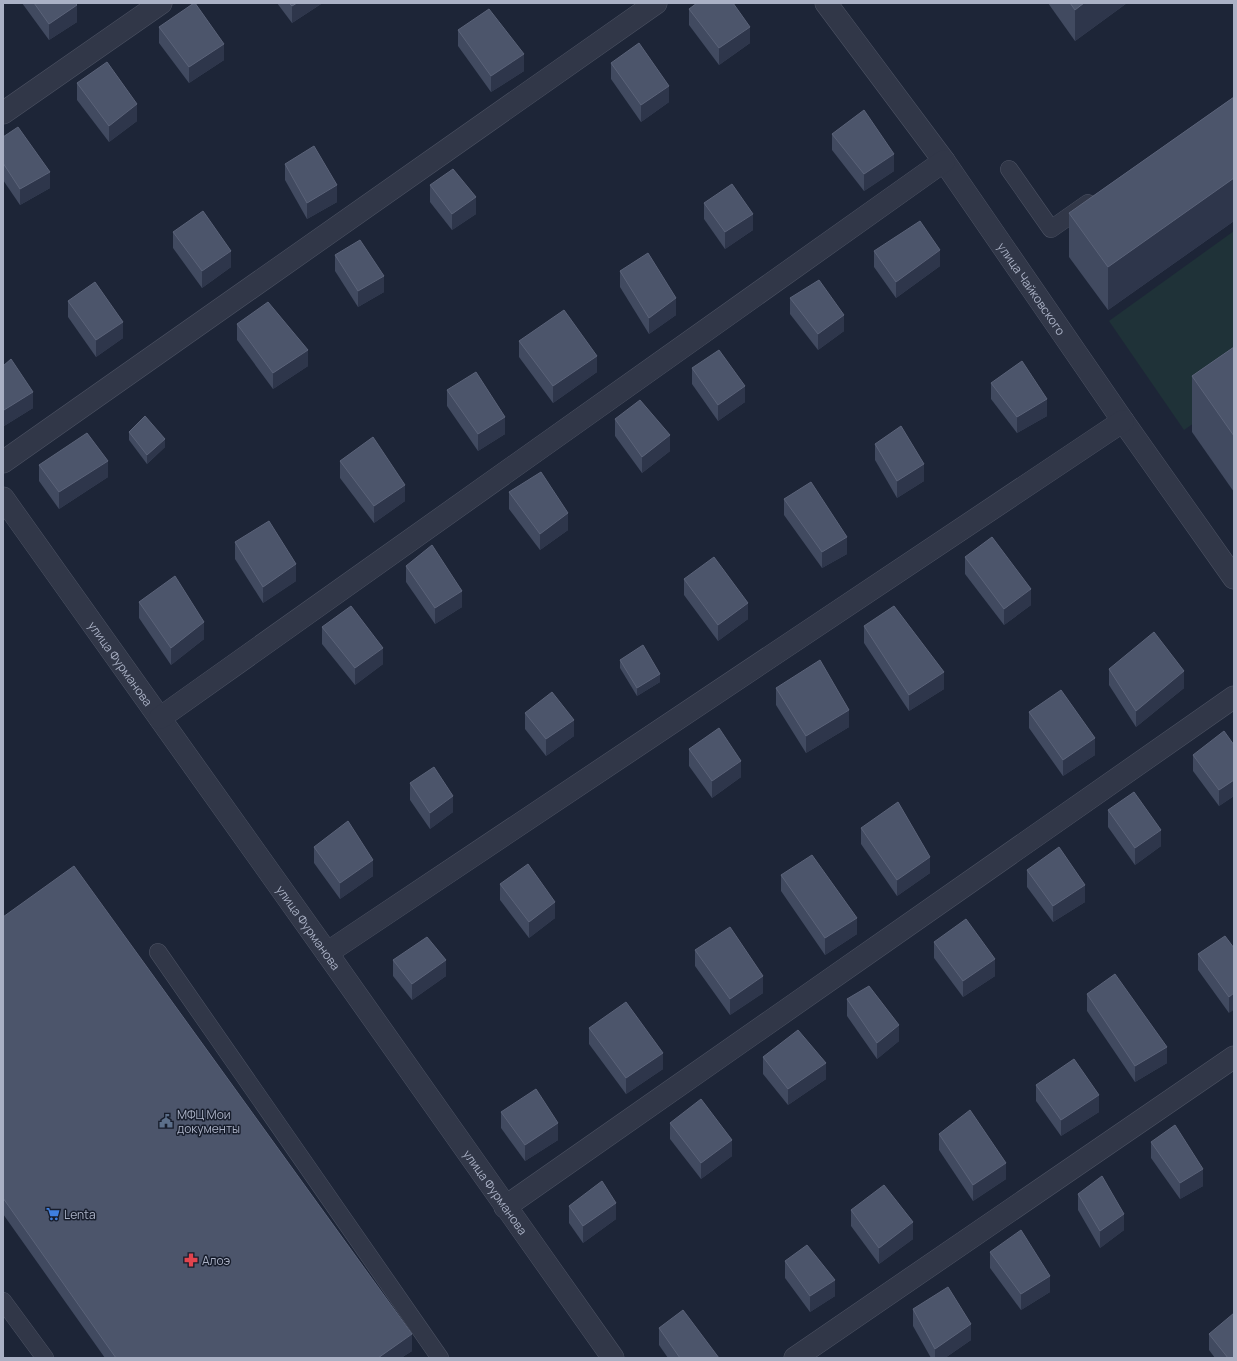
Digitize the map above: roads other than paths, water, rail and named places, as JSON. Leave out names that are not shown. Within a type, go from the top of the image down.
[{"type":"street","points":[[3,113],[161,3]]},
{"type":"street","points":[[3,462],[656,3]]},
{"type":"street","name":"улица Чайковского","points":[[826,3],[944,161],[1123,421],[1234,578]]},
{"type":"street","points":[[160,718],[944,161]]},
{"type":"street","points":[[327,953],[1123,421]]},
{"type":"street","name":"улица Фурманова","points":[[3,498],[613,1358]]},
{"type":"street","points":[[505,1207],[1234,697]]},
{"type":"street","points":[[795,1358],[1234,1057]]},
{"type":"lane","points":[[1009,169],[1051,229],[1104,192]]},
{"type":"lane","points":[[158,952],[440,1358]]},
{"type":"lane","points":[[3,1301],[45,1358]]},
{"type":"place","name":"МФЦ Мои документы","points":[[166,1121]]},
{"type":"place","name":"Lenta","points":[[53,1214]]},
{"type":"place","name":"Алоэ","points":[[191,1260]]}]
